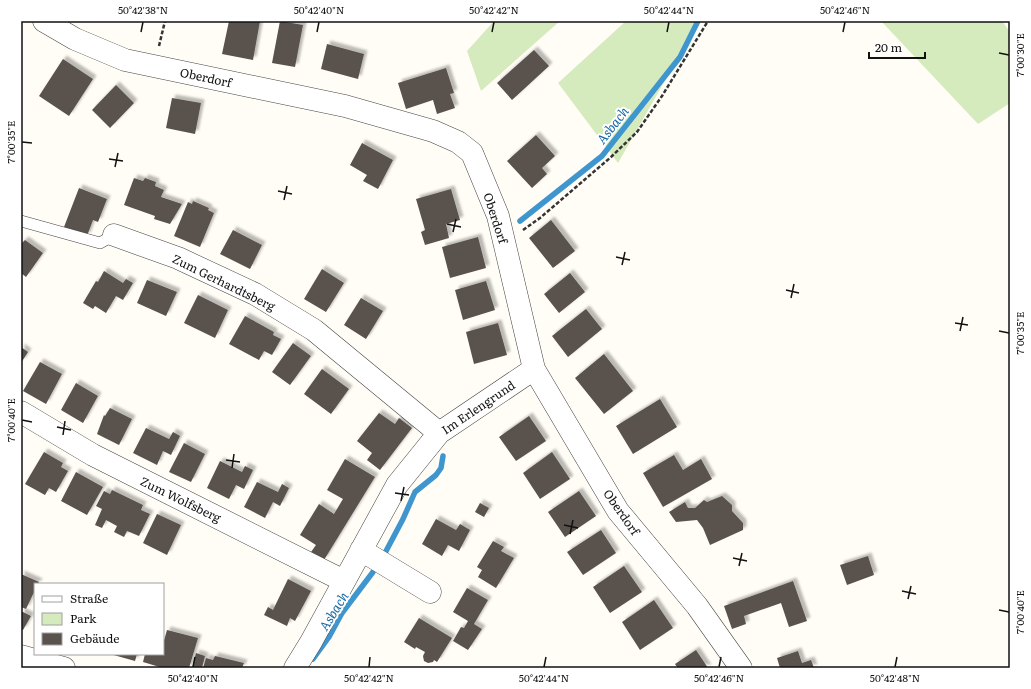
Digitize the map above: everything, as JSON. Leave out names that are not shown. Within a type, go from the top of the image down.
[{"type":"street","name":"Oberdorf","points":[[44,21],[75,39],[125,60],[345,106],[433,131],[458,142],[472,153],[498,216],[534,369],[618,511],[697,606],[741,668]]},
{"type":"street","name":"Zum Gerhardtsberg","points":[[114,235],[178,258],[255,294],[314,330],[439,433]]},
{"type":"street","name":"Im Erlengrund","points":[[295,668],[311,642],[397,485],[439,433],[534,369]]},
{"type":"street","name":"Zum Wolfsberg","points":[[21,412],[93,455],[344,581]]},
{"type":"street","points":[[361,550],[430,592]]},
{"type":"street","points":[[21,656],[64,668]]},
{"type":"lane","points":[[21,221],[100,243],[114,235]]},
{"type":"path","points":[[153,66],[165,21]]},
{"type":"path","points":[[504,243],[540,218],[611,158],[636,132],[662,96],[708,21]]},
{"type":"green space","points":[[494,21],[560,21],[481,91],[467,51]]},
{"type":"green space","points":[[626,21],[699,21],[618,163],[558,83]]},
{"type":"green space","points":[[881,21],[1002,21],[1010,32],[1010,103],[978,124]]},
{"type":"building","points":[[229,21],[260,21],[253,60],[222,54]]},
{"type":"building","points":[[280,21],[303,25],[295,67],[272,63]]},
{"type":"building","points":[[327,44],[364,54],[358,79],[321,69]]},
{"type":"building","points":[[534,50],[549,66],[512,100],[497,83]]},
{"type":"building","points":[[63,59],[93,79],[69,116],[39,96]]},
{"type":"building","points":[[446,68],[454,93],[450,94],[455,108],[437,114],[433,100],[406,109],[398,83]]},
{"type":"building","points":[[116,85],[134,103],[110,128],[92,110]]},
{"type":"building","points":[[172,98],[201,103],[195,134],[166,128]]},
{"type":"building","points":[[536,135],[555,156],[542,168],[547,174],[532,188],[507,161]]},
{"type":"building","points":[[362,143],[393,160],[378,189],[363,181],[367,175],[350,165]]},
{"type":"building","points":[[134,178],[143,181],[145,178],[156,182],[155,186],[164,190],[161,197],[182,204],[170,224],[154,219],[155,216],[124,205]]},
{"type":"building","points":[[79,188],[107,199],[98,222],[93,220],[87,236],[64,227]]},
{"type":"building","points":[[451,189],[460,220],[446,224],[449,238],[425,245],[421,232],[425,230],[416,199]]},
{"type":"building","points":[[193,201],[209,208],[208,210],[214,213],[200,247],[174,236],[188,202],[192,204]]},
{"type":"building","points":[[551,220],[575,251],[553,268],[529,238]]},
{"type":"building","points":[[233,230],[262,245],[250,269],[220,254]]},
{"type":"building","points":[[478,237],[486,268],[450,278],[442,247]]},
{"type":"building","points":[[25,240],[43,253],[26,277],[21,273],[21,244]]},
{"type":"building","points":[[322,269],[344,283],[326,312],[304,299]]},
{"type":"building","points":[[104,271],[123,283],[126,279],[133,283],[123,300],[116,296],[106,313],[95,306],[93,309],[83,303],[96,281],[98,282]]},
{"type":"building","points":[[570,273],[585,292],[559,313],[544,294]]},
{"type":"building","points":[[147,280],[177,292],[166,316],[137,303]]},
{"type":"building","points":[[486,281],[495,310],[463,320],[455,290]]},
{"type":"building","points":[[198,295],[228,310],[215,338],[184,323]]},
{"type":"building","points":[[361,298],[383,311],[366,339],[344,325]]},
{"type":"building","points":[[586,309],[602,329],[568,357],[552,336]]},
{"type":"building","points":[[245,316],[274,332],[273,335],[281,339],[272,355],[264,351],[259,360],[229,344]]},
{"type":"building","points":[[498,323],[507,355],[474,364],[466,332]]},
{"type":"building","points":[[293,343],[311,356],[290,385],[272,372]]},
{"type":"building","points":[[21,347],[28,352],[21,363]]},
{"type":"building","points":[[604,354],[633,391],[604,414],[575,378]]},
{"type":"building","points":[[40,362],[62,374],[46,404],[23,391]]},
{"type":"building","points":[[322,369],[349,389],[331,414],[304,394]]},
{"type":"building","points":[[76,383],[98,396],[83,423],[61,410]]},
{"type":"building","points":[[660,399],[677,427],[633,454],[616,426]]},
{"type":"building","points":[[110,408],[132,419],[119,445],[97,434],[104,415],[105,416]]},
{"type":"building","points":[[379,413],[395,424],[399,418],[412,428],[380,470],[367,460],[372,453],[357,441]]},
{"type":"building","points":[[529,416],[546,441],[516,461],[499,437]]},
{"type":"building","points":[[146,428],[169,439],[173,432],[180,436],[171,455],[163,451],[157,465],[133,453]]},
{"type":"building","points":[[184,443],[205,454],[191,482],[169,472]]},
{"type":"building","points":[[44,452],[63,463],[61,467],[68,471],[56,492],[49,488],[45,495],[25,484]]},
{"type":"building","points":[[552,452],[570,479],[540,499],[523,473]]},
{"type":"building","points":[[674,455],[683,470],[701,459],[712,479],[663,507],[643,473]]},
{"type":"building","points":[[345,459],[375,477],[324,560],[311,552],[316,545],[300,535],[319,504],[334,514],[343,499],[327,490]]},
{"type":"building","points":[[220,461],[242,472],[245,466],[253,470],[244,489],[236,485],[229,499],[207,488]]},
{"type":"building","points":[[76,472],[103,487],[87,515],[61,501]]},
{"type":"building","points":[[257,482],[278,492],[282,484],[289,488],[280,506],[273,502],[265,518],[244,507]]},
{"type":"building","points":[[112,490],[143,505],[141,510],[150,514],[139,536],[127,531],[124,537],[114,532],[117,526],[106,520],[102,528],[95,525],[102,509],[96,506],[104,491],[110,494]]},
{"type":"building","points":[[579,491],[596,516],[565,537],[548,512]]},
{"type":"building","points":[[722,496],[732,505],[732,511],[743,523],[743,530],[710,545],[703,528],[697,520],[676,522],[669,512],[685,502],[688,508],[695,508],[704,500],[707,502]]},
{"type":"building","points":[[480,503],[489,508],[484,517],[475,512]]},
{"type":"building","points":[[157,514],[181,525],[167,555],[143,543]]},
{"type":"building","points":[[436,519],[456,530],[460,524],[470,530],[459,551],[448,545],[442,556],[422,544]]},
{"type":"building","points":[[601,530],[616,553],[583,575],[567,552]]},
{"type":"building","points":[[493,541],[504,547],[501,551],[514,558],[496,588],[478,577],[482,570],[477,567]]},
{"type":"building","points":[[868,556],[874,575],[847,585],[840,565]]},
{"type":"building","points":[[624,566],[642,592],[610,613],[593,587]]},
{"type":"building","points":[[21,574],[39,582],[34,583],[34,592],[26,609],[21,607]]},
{"type":"building","points":[[288,579],[311,591],[295,621],[290,618],[287,626],[264,615],[268,607],[273,610]]},
{"type":"building","points":[[793,581],[807,621],[789,627],[781,603],[744,616],[746,624],[732,629],[724,606]]},
{"type":"building","points":[[467,588],[488,600],[474,624],[482,629],[468,650],[453,641],[461,627],[464,628],[468,621],[453,612]]},
{"type":"building","points":[[654,600],[673,628],[640,650],[622,622]]},
{"type":"building","points":[[21,611],[31,616],[23,630],[21,629]]},
{"type":"building","points":[[419,618],[452,638],[437,662],[434,660],[433,662],[428,663],[424,661],[423,656],[425,652],[416,647],[415,649],[404,642]]},
{"type":"building","points":[[167,630],[198,638],[189,668],[163,668],[143,662],[145,655],[164,655],[164,640]]},
{"type":"building","points":[[696,650],[708,668],[676,668],[677,667],[675,664]]},
{"type":"building","points":[[798,651],[802,663],[811,660],[814,668],[780,668],[777,658]]},
{"type":"building","points":[[196,653],[205,656],[202,668],[192,668]]},
{"type":"building","points":[[114,655],[137,655],[135,661]]},
{"type":"building","points":[[215,656],[244,663],[242,668],[203,668],[206,658],[213,660]]},
{"type":"waterway","name":"Asbach","points":[[520,221],[602,156],[680,57],[698,21]]},
{"type":"waterway","name":"Asbach","points":[[385,553],[415,492],[436,475],[441,468],[443,456]]},
{"type":"waterway","name":"Asbach","points":[[313,659],[329,637],[342,613],[373,572]]}]
